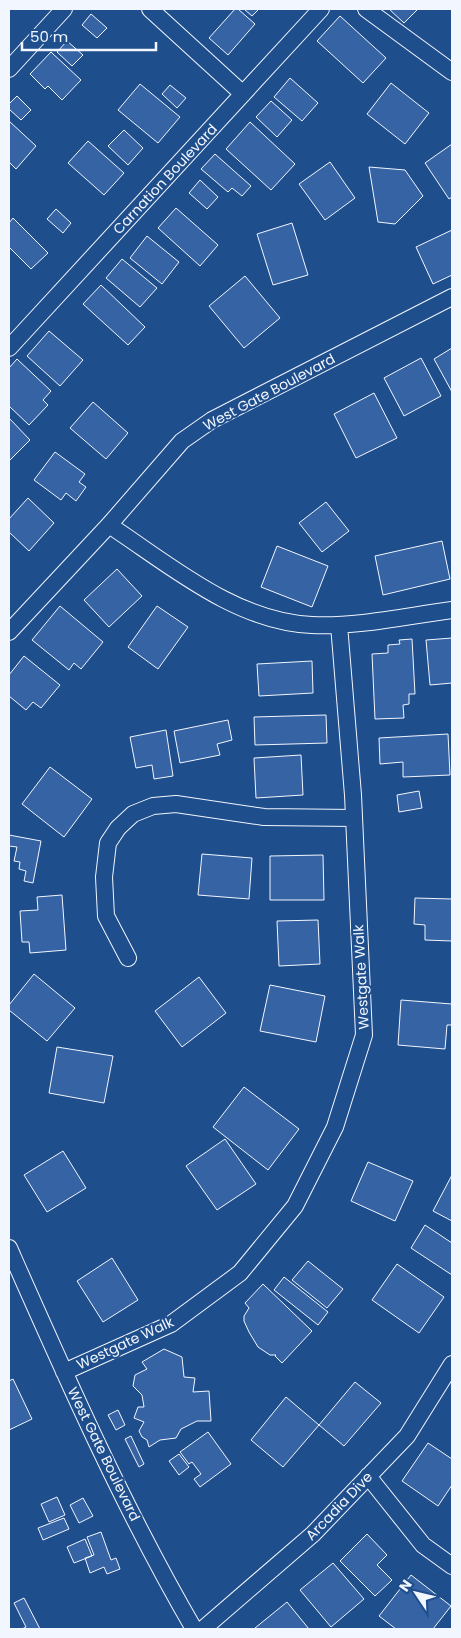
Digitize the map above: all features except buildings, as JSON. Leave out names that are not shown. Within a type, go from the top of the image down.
[{"type":"street","points":[[9,69],[64,9]]},
{"type":"street","points":[[150,9],[243,94]]},
{"type":"street","name":"Carnation Boulevard","points":[[9,348],[321,9]]},
{"type":"street","points":[[366,9],[452,72]]},
{"type":"street","name":"West Gate Boulevard","points":[[9,632],[109,525],[182,441],[212,420],[452,297]]},
{"type":"street","points":[[109,525],[212,594],[261,617],[310,625],[340,625],[452,610]]},
{"type":"street","name":"Westgate Walk","points":[[64,1372],[171,1324],[240,1273],[295,1206],[335,1127],[364,1035],[354,818],[340,625]]},
{"type":"street","points":[[128,958],[106,916],[104,877],[108,843],[118,828],[133,814],[153,806],[176,804],[264,817],[354,818]]},
{"type":"street","name":"West Gate Boulevard","points":[[9,1248],[88,1424],[168,1584],[194,1629]]},
{"type":"street","name":"Arcadia Dive","points":[[203,1629],[313,1534],[407,1436],[452,1364]]},
{"type":"street","points":[[368,1476],[423,1545],[452,1566]]}]
